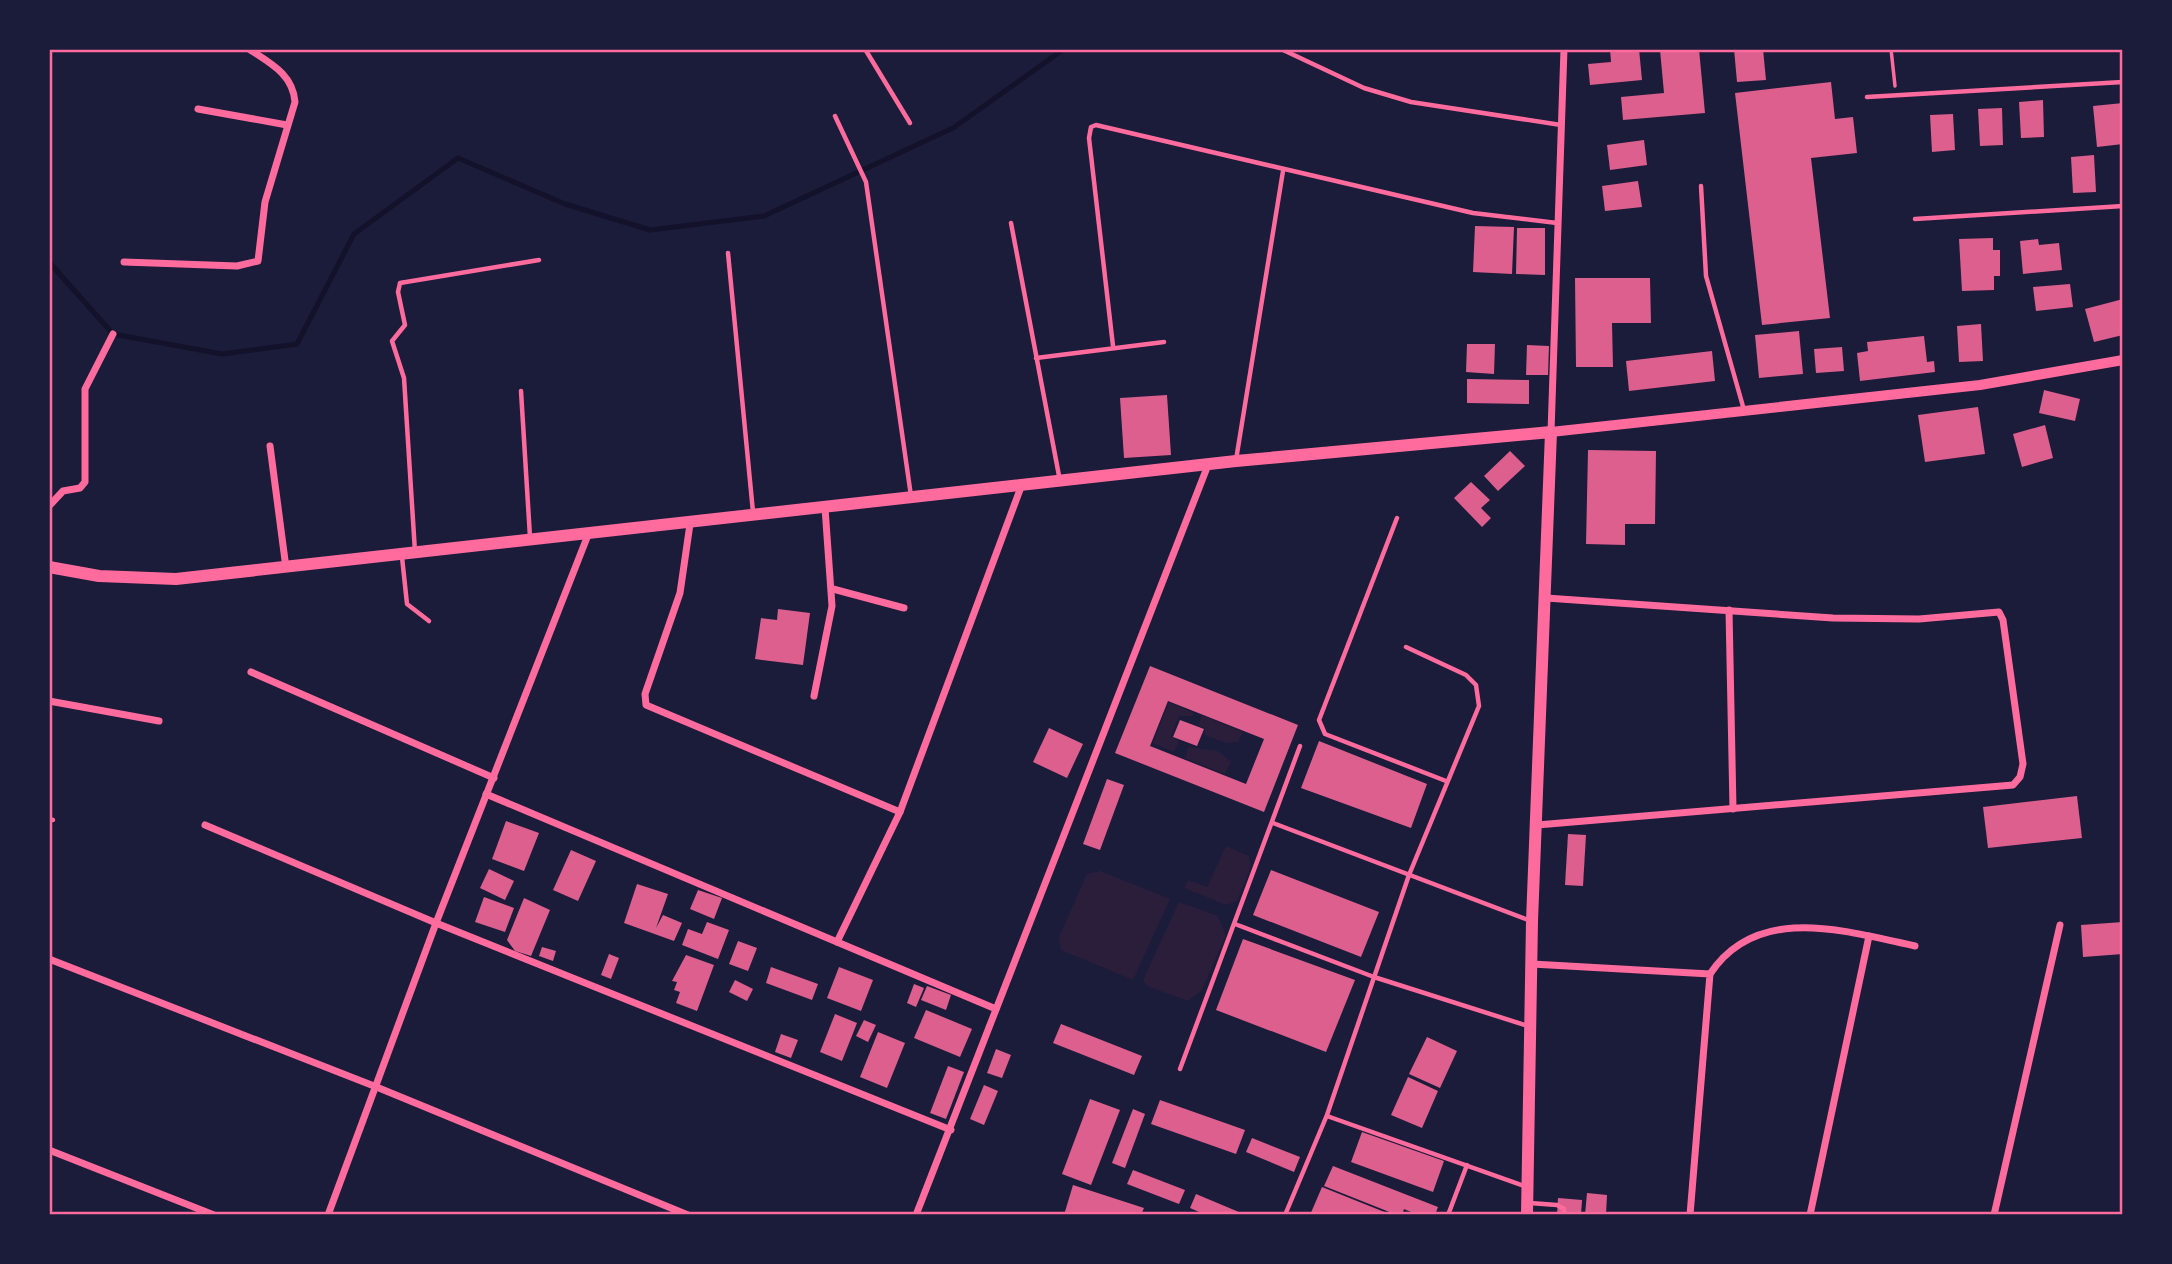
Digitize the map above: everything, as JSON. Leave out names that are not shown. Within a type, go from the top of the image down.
[{"type":"main road","points":[[49,567],[99,576],[176,579],[286,569],[1236,461],[1551,432],[1532,921],[1527,1209]]},
{"type":"street","points":[[124,262],[237,266],[258,261],[265,202],[295,102],[294,87],[284,73],[249,49]]},
{"type":"street","points":[[1564,49],[1551,432],[1980,385],[2121,362]]},
{"type":"street","points":[[198,109],[287,125]]},
{"type":"street","points":[[49,506],[64,491],[80,488],[85,482],[85,388],[113,334]]},
{"type":"street","points":[[270,446],[286,569]]},
{"type":"street","points":[[916,1215],[1208,465]]},
{"type":"street","points":[[837,943],[900,812],[1021,487]]},
{"type":"street","points":[[814,696],[826,648],[833,589],[825,508]]},
{"type":"street","points":[[690,524],[680,593],[645,694],[646,705],[900,812]]},
{"type":"street","points":[[328,1215],[436,923],[588,535]]},
{"type":"street","points":[[833,589],[904,608]]},
{"type":"street","points":[[1537,825],[2013,785],[2021,777],[2022,764],[2003,620],[1999,612],[1919,620],[1833,618],[1546,598]]},
{"type":"street","points":[[1729,610],[1733,810]]},
{"type":"street","points":[[251,672],[494,778]]},
{"type":"street","points":[[49,701],[159,721]]},
{"type":"street","points":[[486,794],[996,1009]]},
{"type":"street","points":[[205,825],[436,923],[951,1130]]},
{"type":"street","points":[[1994,1215],[2060,925]]},
{"type":"street","points":[[1690,1215],[1710,974],[1721,958],[1736,944],[1780,928],[1830,929],[1915,946]]},
{"type":"street","points":[[1810,1215],[1869,936]]},
{"type":"street","points":[[49,959],[374,1086],[688,1215]]},
{"type":"street","points":[[1532,964],[1710,974]]},
{"type":"street","points":[[49,1150],[214,1215]]},
{"type":"lane","points":[[865,49],[910,122]]},
{"type":"lane","points":[[1281,49],[1295,52],[1364,88],[1411,102],[1462,113],[1561,125]]},
{"type":"lane","points":[[1867,97],[2123,82]]},
{"type":"lane","points":[[835,116],[866,182],[912,497]]},
{"type":"lane","points":[[1113,346],[1088,138],[1091,127],[1103,125],[1283,171],[1473,213],[1558,223]]},
{"type":"lane","points":[[1236,461],[1283,171]]},
{"type":"lane","points":[[1701,186],[1706,276],[1744,410]]},
{"type":"lane","points":[[1914,219],[2123,206]]},
{"type":"lane","points":[[1011,223],[1060,481]]},
{"type":"lane","points":[[728,253],[754,516]]},
{"type":"lane","points":[[429,621],[407,604],[404,378],[392,341],[405,325],[398,292],[400,283],[540,260]]},
{"type":"lane","points":[[1036,358],[1113,346],[1164,342]]},
{"type":"lane","points":[[521,391],[530,541]]},
{"type":"lane","points":[[1397,518],[1319,720],[1320,727],[1325,733],[1446,781]]},
{"type":"lane","points":[[1285,1215],[1327,1115],[1409,875],[1479,706],[1476,685],[1466,675],[1406,647]]},
{"type":"lane","points":[[1180,1069],[1300,746]]},
{"type":"lane","points":[[1273,823],[1532,921]]},
{"type":"lane","points":[[1235,924],[1374,978],[1531,1027]]},
{"type":"lane","points":[[1327,1115],[1527,1187]]},
{"type":"lane","points":[[1448,1215],[1467,1165]]},
{"type":"lane","points":[[1527,1209],[1557,1205],[1564,1209],[1564,1215]]},
{"type":"lane","points":[[998,1215],[1017,1215]]},
{"type":"path","points":[[1891,49],[1896,95]]},
{"type":"shaded area","points":[[1169,702],[1193,713],[1193,716],[1179,716],[1171,736],[1179,741],[1174,752],[1153,743]]},
{"type":"shaded area","points":[[1201,715],[1243,732],[1238,742],[1226,743],[1205,735],[1205,728],[1199,726]]},
{"type":"shaded area","points":[[1188,747],[1218,751],[1231,762],[1225,774],[1185,758]]},
{"type":"shaded area","points":[[1226,846],[1249,856],[1251,867],[1237,901],[1226,905],[1184,888],[1188,880],[1207,887]]},
{"type":"shaded area","points":[[1100,871],[1170,899],[1133,980],[1061,950],[1059,937],[1087,874]]},
{"type":"shaded area","points":[[1179,902],[1218,916],[1226,935],[1202,990],[1188,1001],[1147,986],[1143,980]]},
{"type":"building","points":[[1610,49],[1639,49],[1642,80],[1590,85],[1588,64],[1611,62]]},
{"type":"building","points":[[1699,49],[1705,113],[1623,120],[1621,97],[1664,93],[1660,50]]},
{"type":"building","points":[[1734,49],[1763,49],[1766,80],[1737,82]]},
{"type":"building","points":[[1831,82],[1835,119],[1853,117],[1857,153],[1811,158],[1830,318],[1762,325],[1735,93]]},
{"type":"building","points":[[2043,100],[2044,137],[2021,138],[2019,102]]},
{"type":"building","points":[[2123,103],[2123,144],[2097,147],[2093,106]]},
{"type":"building","points":[[2002,108],[2003,145],[1980,146],[1978,109]]},
{"type":"building","points":[[1953,114],[1955,150],[1932,152],[1930,115]]},
{"type":"building","points":[[1644,140],[1647,165],[1610,170],[1607,145]]},
{"type":"building","points":[[2094,155],[2096,192],[2073,193],[2071,157]]},
{"type":"building","points":[[1638,181],[1642,207],[1605,211],[1602,186]]},
{"type":"building","points":[[1475,226],[1514,227],[1512,274],[1473,272]]},
{"type":"building","points":[[1517,228],[1545,228],[1545,275],[1516,274]]},
{"type":"building","points":[[1993,238],[1993,250],[2000,250],[2000,276],[1994,276],[1994,290],[1962,291],[1959,239]]},
{"type":"building","points":[[2038,239],[2039,245],[2059,243],[2062,270],[2023,274],[2020,241]]},
{"type":"building","points":[[1575,278],[1650,278],[1651,323],[1612,323],[1613,367],[1576,367]]},
{"type":"building","points":[[2070,284],[2073,307],[2036,311],[2033,287]]},
{"type":"building","points":[[2123,299],[2123,335],[2094,342],[2085,309]]},
{"type":"building","points":[[1981,324],[1983,361],[1959,362],[1957,326]]},
{"type":"building","points":[[1799,331],[1803,374],[1759,378],[1755,335]]},
{"type":"building","points":[[1924,336],[1927,362],[1934,361],[1935,372],[1860,381],[1857,353],[1868,351],[1867,342]]},
{"type":"building","points":[[1467,344],[1495,344],[1494,374],[1466,372]]},
{"type":"building","points":[[1527,345],[1549,346],[1548,375],[1526,375]]},
{"type":"building","points":[[1842,347],[1844,371],[1816,373],[1814,349]]},
{"type":"building","points":[[1712,351],[1715,381],[1629,391],[1626,361]]},
{"type":"building","points":[[1467,379],[1529,380],[1529,404],[1467,403]]},
{"type":"building","points":[[2044,390],[2080,399],[2075,421],[2039,413]]},
{"type":"building","points":[[1167,395],[1171,455],[1124,458],[1120,398]]},
{"type":"building","points":[[1978,407],[1985,454],[1925,462],[1918,415]]},
{"type":"building","points":[[2045,425],[2053,458],[2022,467],[2013,434]]},
{"type":"building","points":[[1588,450],[1656,451],[1655,524],[1625,524],[1625,545],[1586,544]]},
{"type":"building","points":[[1510,451],[1525,466],[1498,491],[1484,476]]},
{"type":"building","points":[[1471,482],[1490,500],[1481,508],[1491,518],[1482,527],[1454,498]]},
{"type":"building","points":[[778,609],[810,613],[803,665],[755,659],[761,618],[777,620]]},
{"type":"building","points":[[1150,666],[1298,725],[1264,812],[1115,753]],"holes":[[[1168,701],[1264,739],[1246,784],[1150,746]]]},
{"type":"building","points":[[1180,720],[1204,729],[1197,746],[1173,737]]},
{"type":"building","points":[[1049,728],[1083,744],[1067,778],[1033,762]]},
{"type":"building","points":[[1319,741],[1427,784],[1411,828],[1301,788]]},
{"type":"building","points":[[1107,779],[1124,785],[1100,850],[1083,844]]},
{"type":"building","points":[[2077,796],[2082,838],[1988,848],[1983,807]]},
{"type":"building","points":[[506,821],[539,833],[524,871],[492,859]]},
{"type":"building","points":[[1568,834],[1586,835],[1583,886],[1565,885]]},
{"type":"building","points":[[571,850],[596,861],[578,901],[553,890]]},
{"type":"building","points":[[489,869],[514,881],[505,900],[480,888]]},
{"type":"building","points":[[1271,870],[1379,912],[1361,957],[1253,915]]},
{"type":"building","points":[[637,884],[668,894],[656,928],[663,915],[682,923],[674,941],[624,923]]},
{"type":"building","points":[[698,890],[722,898],[714,919],[690,909]]},
{"type":"building","points":[[484,897],[514,908],[505,932],[475,922]]},
{"type":"building","points":[[524,898],[550,910],[531,956],[515,951],[507,940]]},
{"type":"building","points":[[707,922],[729,930],[718,959],[682,945],[688,929],[702,934]]},
{"type":"building","points":[[2123,922],[2123,954],[2083,957],[2081,925]]},
{"type":"building","points":[[1243,939],[1355,980],[1326,1052],[1216,1010]]},
{"type":"building","points":[[738,941],[757,948],[748,971],[729,964]]},
{"type":"building","points":[[542,947],[556,951],[553,961],[539,956]]},
{"type":"building","points":[[609,954],[619,958],[611,979],[601,975]]},
{"type":"building","points":[[686,955],[714,965],[697,1011],[676,1003],[680,992],[674,990],[677,982],[672,981]]},
{"type":"building","points":[[771,967],[818,984],[812,1000],[766,983]]},
{"type":"building","points":[[839,967],[873,980],[861,1011],[827,998]]},
{"type":"building","points":[[735,980],[753,989],[747,1001],[729,992]]},
{"type":"building","points":[[914,984],[924,988],[916,1007],[907,1003]]},
{"type":"building","points":[[927,986],[951,995],[946,1010],[921,1000]]},
{"type":"building","points":[[926,1010],[972,1029],[960,1057],[914,1038]]},
{"type":"building","points":[[835,1014],[857,1023],[842,1061],[820,1052]]},
{"type":"building","points":[[864,1020],[876,1025],[868,1042],[856,1036]]},
{"type":"building","points":[[1061,1024],[1142,1056],[1134,1075],[1053,1043]]},
{"type":"building","points":[[878,1032],[905,1043],[887,1088],[860,1077]]},
{"type":"building","points":[[781,1034],[798,1040],[791,1058],[775,1052]]},
{"type":"building","points":[[1427,1037],[1457,1051],[1440,1088],[1409,1074]]},
{"type":"building","points":[[996,1049],[1011,1055],[1002,1078],[987,1073]]},
{"type":"building","points":[[948,1066],[964,1072],[946,1119],[930,1113]]},
{"type":"building","points":[[1408,1077],[1438,1091],[1422,1128],[1391,1115]]},
{"type":"building","points":[[984,1085],[998,1091],[984,1125],[970,1119]]},
{"type":"building","points":[[1090,1099],[1120,1110],[1091,1185],[1062,1174]]},
{"type":"building","points":[[1160,1100],[1245,1130],[1236,1154],[1151,1124]]},
{"type":"building","points":[[1133,1109],[1145,1114],[1125,1168],[1112,1163]]},
{"type":"building","points":[[1362,1132],[1444,1161],[1433,1192],[1351,1162]]},
{"type":"building","points":[[1252,1138],[1300,1157],[1294,1172],[1246,1152]]},
{"type":"building","points":[[1333,1166],[1438,1207],[1435,1215],[1418,1215],[1404,1209],[1402,1215],[1397,1215],[1324,1186]]},
{"type":"building","points":[[1133,1170],[1185,1190],[1179,1204],[1127,1184]]},
{"type":"building","points":[[1073,1185],[1144,1208],[1141,1215],[1064,1215]]},
{"type":"building","points":[[1322,1187],[1392,1215],[1310,1215]]},
{"type":"building","points":[[1587,1193],[1607,1195],[1606,1215],[1585,1215]]},
{"type":"building","points":[[1196,1194],[1246,1215],[1206,1215],[1190,1208]]},
{"type":"building","points":[[1558,1198],[1582,1200],[1581,1215],[1557,1215]]},
{"type":"waterway","points":[[49,262],[113,334],[222,354],[297,344],[354,234],[458,158],[565,204],[650,230],[764,216],[953,128],[1064,49]]}]
